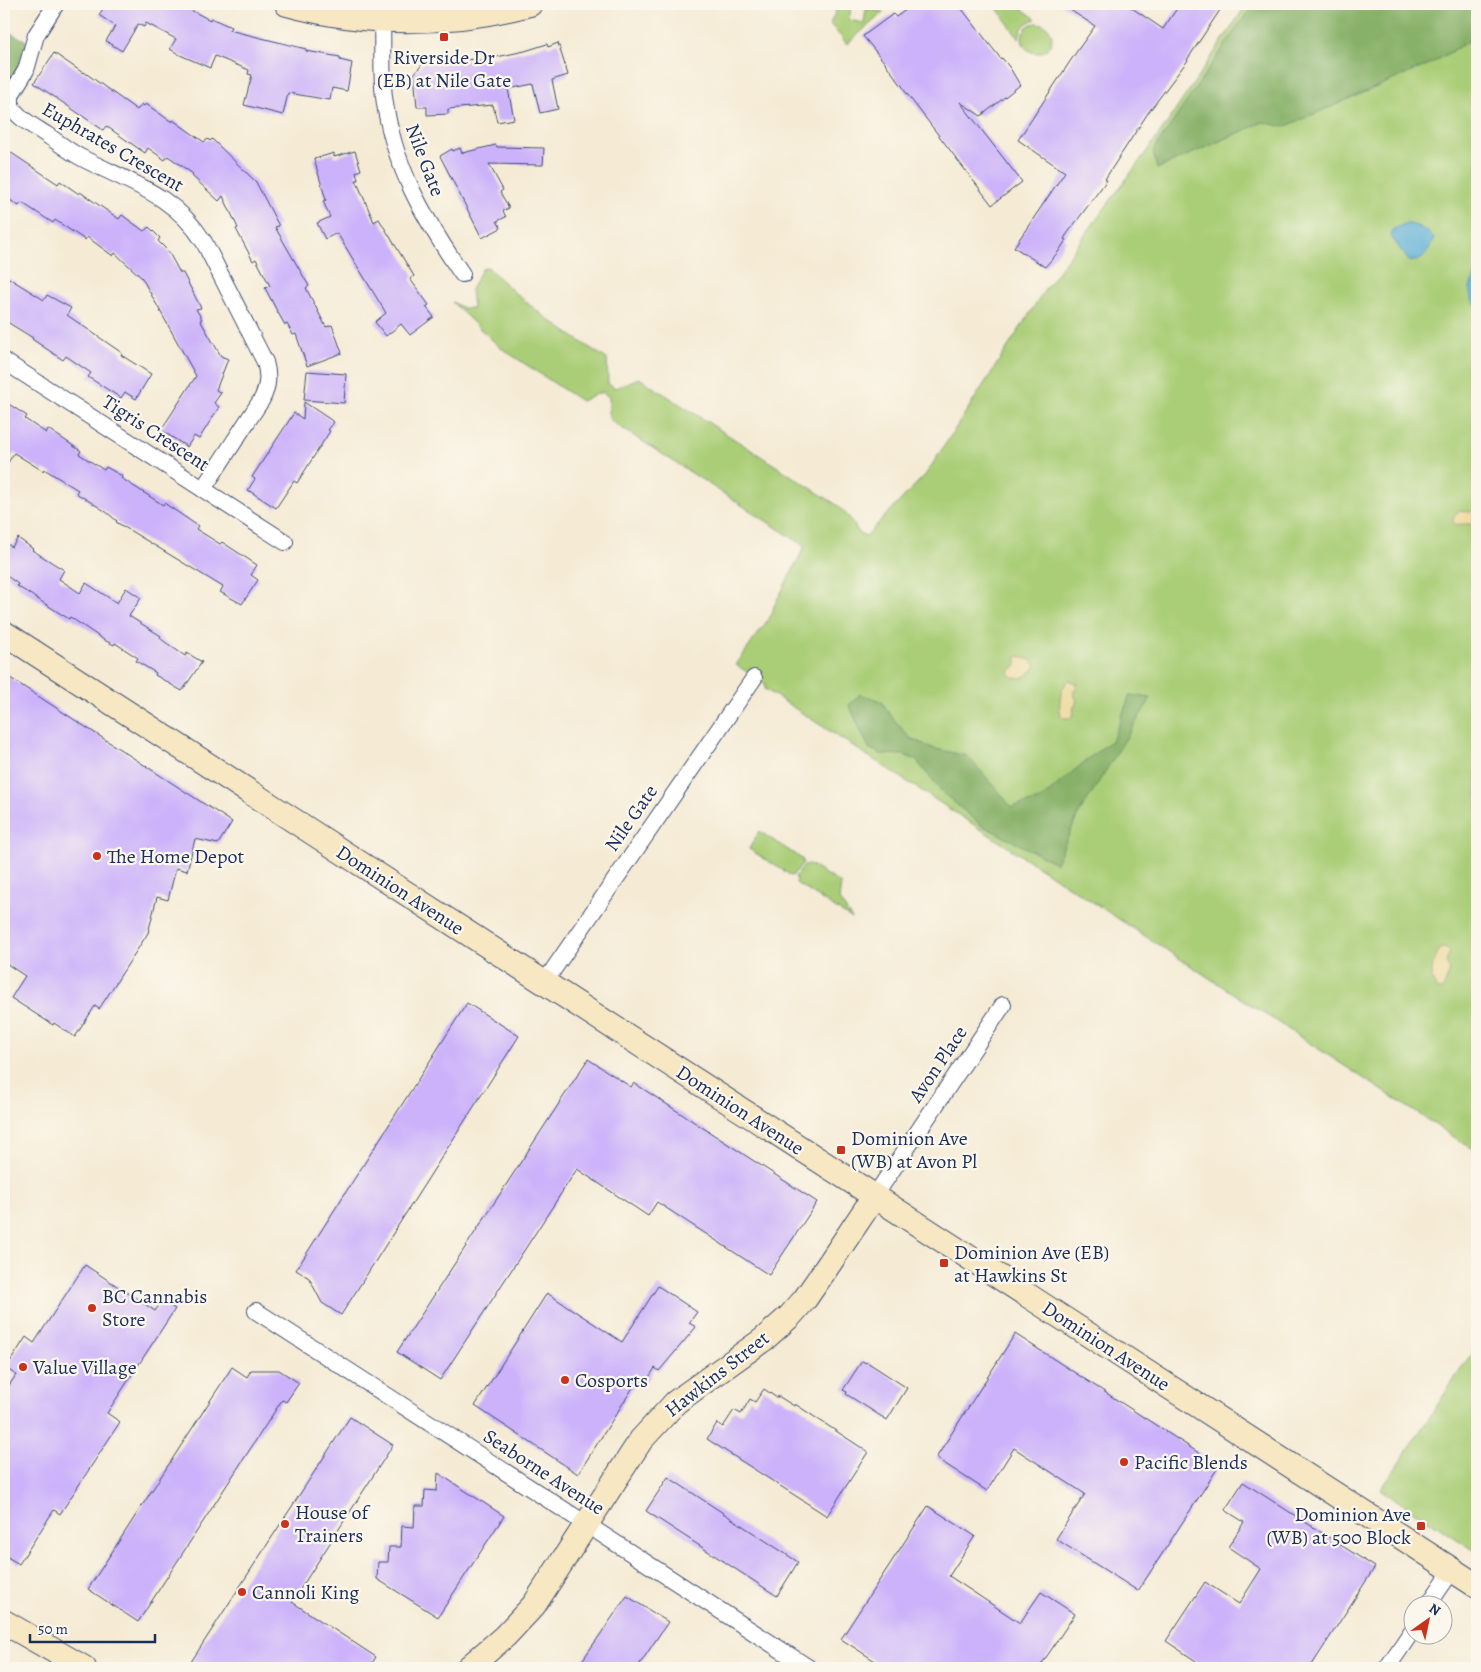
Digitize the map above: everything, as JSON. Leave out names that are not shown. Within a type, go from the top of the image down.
[{"type":"main road","points":[[287,4],[320,12],[382,20],[453,18],[498,12],[530,4]]},
{"type":"main road","name":"Dominion Avenue","points":[[4,633],[1477,1586]]},
{"type":"main road","name":"Hawkins Street","points":[[468,1668],[506,1636],[534,1605],[641,1440],[676,1402],[764,1339],[790,1316],[805,1299],[874,1197]]},
{"type":"main road","points":[[4,1622],[84,1668]]},
{"type":"street","points":[[7,109],[11,95],[26,70],[36,36],[56,4]]},
{"type":"street","name":"Nile Gate","points":[[382,20],[384,95],[387,119],[398,158],[417,202],[462,274]]},
{"type":"street","name":"Euphrates Crescent","points":[[7,109],[80,157],[154,194],[178,210],[196,228],[204,242],[265,362],[268,384],[262,399],[204,489]]},
{"type":"street","name":"Tigris Crescent","points":[[4,361],[285,542]]},
{"type":"street","name":"Nile Gate","points":[[544,983],[754,678]]},
{"type":"street","name":"Avon Place","points":[[874,1197],[1003,1005]]},
{"type":"street","name":"Seaborne Avenue","points":[[256,1311],[809,1668]]},
{"type":"street","points":[[1436,1594],[1452,1570]]},
{"type":"street","points":[[1387,1668],[1404,1643]]},
{"type":"green space","points":[[994,4],[1015,4],[1036,19],[1024,26],[1019,39]]},
{"type":"green space","points":[[1247,4],[1477,4],[1477,1152],[765,689],[765,683],[736,665],[772,614],[774,606],[805,546],[614,423],[609,418],[609,397],[602,392],[581,401],[501,348],[452,302],[463,308],[473,308],[471,289],[482,269],[488,267],[530,305],[607,359],[608,384],[615,388],[639,378],[837,505],[849,517],[859,533],[866,536],[926,474],[1048,285],[1161,132]]},
{"type":"green space","points":[[1253,4],[1477,4],[1477,17],[1472,39],[1432,63],[1284,127],[1263,122],[1157,169],[1153,151]]},
{"type":"green space","points":[[838,6],[851,7],[849,20],[864,23],[866,9],[884,12],[847,44],[830,24]]},
{"type":"green space","points":[[1037,23],[1048,27],[1052,38],[1048,49],[1037,53],[1026,49],[1022,38],[1026,27]]},
{"type":"green space","points":[[4,30],[25,40],[28,46],[4,100]]},
{"type":"green space","points":[[860,694],[881,701],[910,738],[932,748],[967,756],[1011,807],[1040,800],[1113,739],[1130,695],[1151,698],[1078,815],[1056,863],[981,825],[943,793],[916,760],[904,755],[881,754],[869,748],[849,705]]},
{"type":"green space","points":[[759,831],[802,859],[803,863],[792,876],[749,849]]},
{"type":"green space","points":[[809,864],[841,884],[839,900],[852,919],[796,883],[795,877],[805,865]]},
{"type":"green space","points":[[1477,1345],[1477,1552],[1381,1490]]},
{"type":"sand","points":[[1460,510],[1477,511],[1477,527],[1471,524],[1454,524],[1455,516]]},
{"type":"sand","points":[[1017,657],[1030,660],[1036,665],[1027,675],[1015,678],[1009,672],[1017,665]]},
{"type":"sand","points":[[1069,680],[1078,684],[1073,692],[1077,701],[1073,715],[1070,718],[1064,718],[1061,715],[1060,701],[1064,687]]},
{"type":"sand","points":[[1441,948],[1450,951],[1446,962],[1450,971],[1444,986],[1441,990],[1438,990],[1433,981],[1432,969],[1435,958]]},
{"type":"water","points":[[1404,224],[1420,228],[1434,238],[1425,255],[1419,260],[1409,261],[1390,235],[1392,230]]},
{"type":"water","points":[[1477,272],[1477,306],[1471,297],[1470,289]]},
{"type":"building","points":[[106,4],[170,4],[177,8],[179,4],[210,20],[211,18],[231,27],[229,30],[306,49],[306,51],[340,57],[340,60],[352,63],[347,91],[332,88],[330,100],[288,93],[283,115],[244,105],[252,75],[248,74],[249,70],[215,56],[210,68],[180,55],[170,49],[176,39],[146,23],[144,27],[138,24],[122,51],[106,41],[115,26],[99,15]]},
{"type":"building","points":[[914,4],[958,4],[1010,68],[1020,85],[981,116],[960,102],[1022,182],[992,205],[863,36],[893,14],[896,17]]},
{"type":"building","points":[[1061,4],[1126,4],[1163,29],[1180,4],[1224,4],[1188,60],[1148,113],[1105,179],[1107,180],[1067,234],[1064,239],[1066,240],[1059,251],[1045,267],[1014,247],[1065,172],[1018,140],[1095,26]]},
{"type":"building","points":[[558,43],[568,75],[552,80],[558,109],[540,113],[533,84],[508,89],[514,119],[497,122],[493,105],[448,109],[448,114],[427,115],[427,107],[417,107],[414,74],[426,60],[444,58],[444,61],[478,59],[478,61],[525,51],[547,44],[548,47]]},
{"type":"building","points":[[54,53],[137,110],[142,104],[144,106],[146,104],[204,142],[212,139],[256,182],[279,226],[275,227],[309,286],[306,288],[326,327],[332,325],[342,353],[307,366],[296,334],[293,335],[287,324],[285,325],[276,309],[265,288],[270,286],[256,259],[253,261],[236,229],[238,228],[223,196],[219,201],[192,176],[193,174],[168,156],[165,160],[148,148],[145,153],[106,126],[103,130],[34,83]]},
{"type":"building","points":[[496,145],[497,147],[544,148],[543,165],[489,164],[503,190],[500,192],[509,208],[503,211],[506,217],[497,221],[501,228],[482,238],[440,156],[452,149],[453,151],[460,148],[462,153]]},
{"type":"building","points":[[4,148],[58,184],[60,181],[79,194],[80,192],[119,219],[122,215],[144,231],[149,227],[160,238],[158,241],[168,251],[180,273],[183,273],[201,308],[196,309],[202,319],[200,320],[221,356],[228,359],[216,390],[221,393],[214,403],[219,407],[199,439],[194,436],[187,447],[161,430],[196,376],[142,278],[115,253],[113,256],[87,237],[85,240],[55,220],[53,223],[24,204],[21,203],[19,206],[4,196]]},
{"type":"building","points":[[355,151],[361,170],[356,172],[358,180],[356,180],[374,222],[379,219],[414,276],[410,279],[429,305],[426,307],[434,317],[410,335],[401,324],[386,336],[375,322],[386,313],[337,233],[325,239],[317,223],[330,217],[323,201],[326,200],[314,159],[334,153],[334,157]]},
{"type":"building","points":[[4,275],[44,300],[47,295],[71,308],[67,315],[122,353],[121,355],[151,374],[136,399],[125,392],[121,398],[88,377],[91,373],[66,356],[63,360],[4,320]]},
{"type":"building","points":[[307,371],[346,374],[344,403],[304,400]]},
{"type":"building","points":[[4,401],[27,416],[25,419],[46,433],[48,429],[81,451],[79,454],[104,470],[106,467],[122,476],[121,478],[163,505],[164,503],[198,526],[196,529],[220,544],[222,542],[257,565],[251,575],[258,580],[242,604],[220,592],[223,587],[116,522],[105,511],[76,493],[78,490],[44,469],[43,471],[14,453],[4,469]]},
{"type":"building","points":[[304,402],[334,422],[297,483],[294,481],[276,508],[248,490],[255,479],[252,477],[294,413],[303,419]]},
{"type":"building","points":[[18,538],[32,550],[64,570],[59,579],[80,593],[86,583],[117,603],[126,588],[141,598],[129,616],[161,636],[160,638],[185,656],[187,653],[202,662],[182,691],[136,661],[138,658],[115,643],[114,645],[104,640],[70,617],[69,619],[17,586],[18,584],[4,574],[4,542],[12,547]]},
{"type":"building","name":"The Home Depot","points":[[4,674],[232,822],[218,844],[195,839],[187,871],[176,868],[168,900],[157,897],[148,933],[99,1009],[95,1006],[75,1037],[11,998],[25,976],[4,962]]},
{"type":"building","points":[[467,1003],[519,1036],[341,1315],[322,1303],[309,1278],[296,1270]]},
{"type":"building","points":[[588,1059],[631,1087],[634,1083],[817,1202],[769,1275],[657,1202],[648,1216],[577,1169],[440,1380],[397,1352]]},
{"type":"building","points":[[85,1265],[155,1311],[162,1301],[175,1309],[107,1413],[120,1422],[60,1514],[54,1510],[19,1564],[4,1555],[4,1393],[16,1375],[6,1368],[26,1337],[34,1343]]},
{"type":"building","name":"Cosports","points":[[658,1286],[697,1312],[689,1323],[696,1327],[659,1371],[655,1368],[646,1382],[639,1378],[578,1474],[475,1406],[547,1293],[622,1342]]},
{"type":"building","name":"Pacific Blends","points":[[1015,1334],[1219,1466],[1138,1591],[1056,1539],[1085,1494],[1014,1448],[987,1491],[936,1458]]},
{"type":"building","points":[[862,1361],[867,1362],[907,1388],[887,1420],[846,1394],[847,1392],[843,1390]]},
{"type":"building","points":[[232,1367],[247,1377],[251,1370],[279,1370],[299,1383],[286,1402],[282,1400],[138,1622],[88,1589]]},
{"type":"building","points":[[764,1389],[777,1398],[778,1396],[794,1406],[795,1404],[868,1452],[827,1516],[707,1439],[717,1423],[723,1427],[734,1410],[741,1414],[750,1399],[755,1402]]},
{"type":"building","points":[[350,1417],[393,1445],[292,1602],[376,1657],[369,1668],[187,1668]]},
{"type":"building","points":[[438,1473],[504,1516],[438,1617],[377,1579],[378,1562],[388,1562],[389,1547],[401,1547],[402,1526],[414,1527],[415,1506],[424,1506],[425,1490],[437,1491]]},
{"type":"building","points":[[668,1477],[798,1562],[777,1596],[646,1511]]},
{"type":"building","points":[[1243,1482],[1375,1567],[1310,1668],[1196,1668],[1199,1663],[1166,1641],[1205,1582],[1239,1604],[1261,1569],[1228,1547],[1244,1522],[1225,1510]]},
{"type":"building","points":[[928,1506],[975,1536],[949,1576],[1020,1623],[1041,1592],[1075,1614],[1039,1668],[886,1668],[841,1639]]},
{"type":"building","points":[[627,1596],[668,1622],[637,1668],[577,1668]]},
{"type":"place","name":"Riverside Dr (EB) at Nile Gate","points":[[444,37]]},
{"type":"place","name":"The Home Depot","points":[[97,856]]},
{"type":"place","name":"Dominion Ave (WB) at Avon Pl","points":[[841,1150]]},
{"type":"place","name":"Dominion Ave (EB) at Hawkins St","points":[[944,1263]]},
{"type":"place","name":"BC Cannabis Store","points":[[92,1308]]},
{"type":"place","name":"Value Village","points":[[23,1367]]},
{"type":"place","name":"Cosports","points":[[565,1380]]},
{"type":"place","name":"Pacific Blends","points":[[1124,1462]]},
{"type":"place","name":"House of Trainers","points":[[285,1524]]},
{"type":"place","name":"Dominion Ave (WB) at 500 Block","points":[[1421,1526]]},
{"type":"place","name":"Cannoli King","points":[[242,1592]]}]
